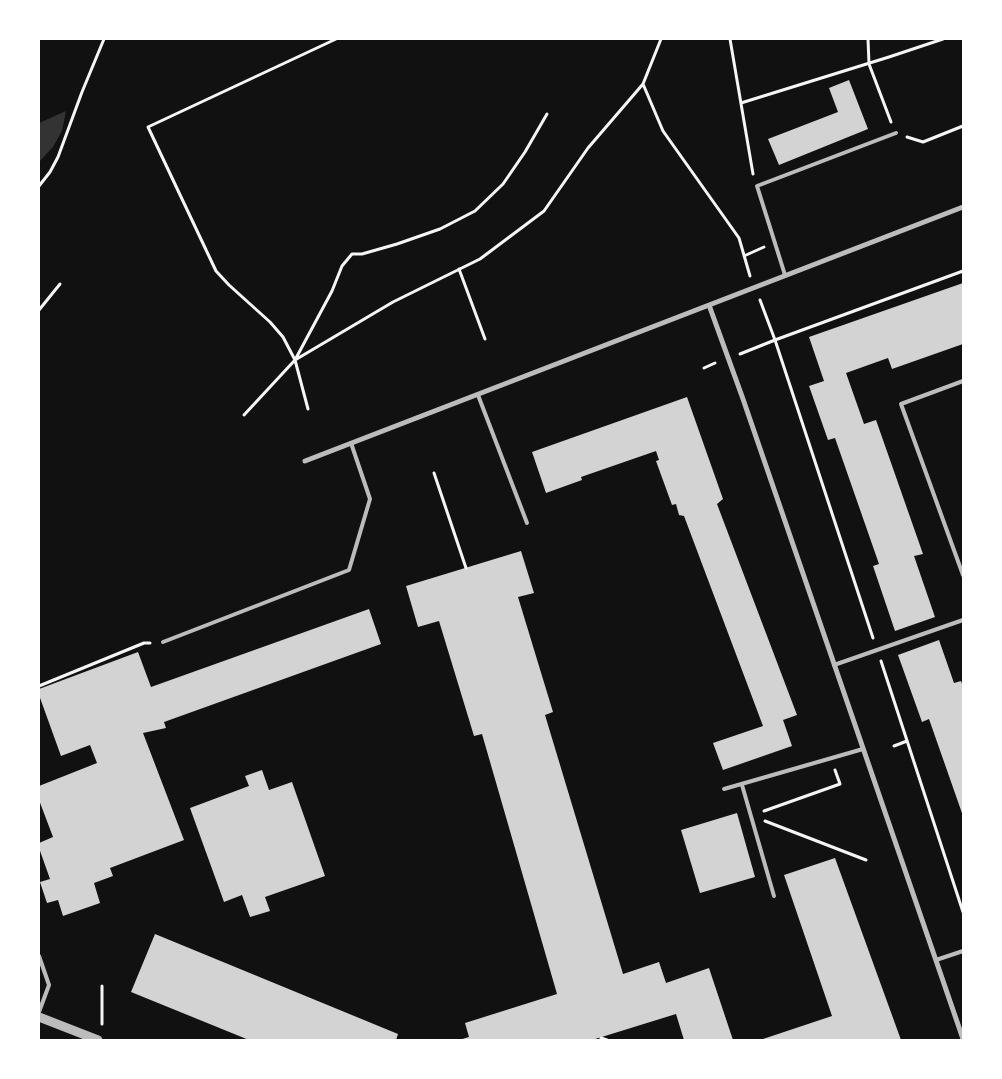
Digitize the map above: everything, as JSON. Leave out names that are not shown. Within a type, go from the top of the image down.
[{"type":"street","points":[[304,461],[963,207]]},
{"type":"street","points":[[709,305],[963,1039]]},
{"type":"street","points":[[39,1017],[98,1040]]},
{"type":"lane","points":[[785,275],[757,186],[896,133]]},
{"type":"lane","points":[[963,381],[901,404],[963,575]]},
{"type":"lane","points":[[478,394],[527,522]]},
{"type":"lane","points":[[163,642],[349,570],[370,499],[351,443]]},
{"type":"lane","points":[[834,665],[963,620]]},
{"type":"lane","points":[[724,789],[863,749]]},
{"type":"lane","points":[[742,785],[774,896]]},
{"type":"lane","points":[[936,960],[963,951]]},
{"type":"lane","points":[[39,956],[49,985],[39,1012]]},
{"type":"path","points":[[39,186],[50,172],[58,157],[104,39]]},
{"type":"path","points":[[308,409],[295,360],[283,337],[270,322],[216,271],[148,127],[336,39]]},
{"type":"path","points":[[295,360],[393,302],[480,259],[544,211],[588,148],[643,84],[662,39]]},
{"type":"path","points":[[730,39],[753,174]]},
{"type":"path","points":[[868,39],[869,64],[896,133],[922,142],[963,126]]},
{"type":"path","points":[[741,103],[943,39]]},
{"type":"path","points":[[643,84],[663,131],[739,238],[754,287],[775,340],[963,912]]},
{"type":"path","points":[[244,415],[295,360],[332,291],[342,266],[352,254],[362,254],[440,229],[475,211],[502,184],[525,152],[547,114]]},
{"type":"path","points":[[744,256],[774,242]]},
{"type":"path","points":[[459,269],[485,339]]},
{"type":"path","points":[[704,368],[963,271]]},
{"type":"path","points":[[39,310],[60,284]]},
{"type":"path","points":[[434,473],[466,568]]},
{"type":"path","points":[[39,686],[144,643],[163,642]]},
{"type":"path","points":[[894,746],[907,741]]},
{"type":"path","points":[[751,816],[840,784],[834,767]]},
{"type":"path","points":[[751,816],[866,860]]},
{"type":"path","points":[[102,986],[102,1025]]},
{"type":"path","points":[[601,1040],[601,1038],[607,1040]]},
{"type":"shaded area","points":[[66,111],[62,131],[53,147],[39,162],[39,123]]},
{"type":"building","points":[[849,80],[868,129],[779,165],[768,139],[838,112],[829,88]]},
{"type":"building","points":[[963,283],[963,344],[892,369],[888,358],[846,373],[864,424],[876,420],[923,554],[914,556],[935,617],[895,631],[873,566],[879,564],[835,438],[828,440],[809,386],[824,381],[809,337]]},
{"type":"building","points":[[687,397],[723,499],[717,504],[797,715],[783,720],[792,746],[723,770],[713,743],[763,726],[684,516],[679,515],[676,504],[672,505],[656,461],[659,460],[656,451],[581,477],[582,480],[546,493],[532,452]]},
{"type":"building","points":[[521,551],[534,593],[518,597],[553,712],[545,715],[623,974],[659,962],[666,983],[709,968],[733,1040],[684,1040],[676,1014],[592,1040],[459,1040],[469,1037],[465,1023],[557,994],[482,734],[474,736],[439,621],[418,627],[406,586]]},
{"type":"building","points":[[369,609],[381,644],[164,722],[166,728],[143,733],[184,840],[110,868],[113,876],[94,883],[100,903],[63,916],[58,900],[47,903],[40,882],[50,879],[39,843],[53,837],[39,800],[39,786],[97,763],[90,745],[61,756],[39,695],[39,689],[138,652],[151,687]]},
{"type":"building","points":[[939,640],[954,683],[961,681],[963,687],[963,816],[929,719],[922,722],[898,655]]},
{"type":"building","points":[[262,770],[269,790],[292,782],[325,876],[265,897],[270,911],[250,917],[242,895],[224,902],[190,808],[249,786],[245,776]]},
{"type":"building","points":[[737,813],[755,877],[700,893],[681,830]]},
{"type":"building","points":[[835,858],[901,1040],[760,1040],[832,1016],[784,875]]},
{"type":"building","points":[[155,934],[398,1034],[396,1040],[249,1040],[131,992]]}]
